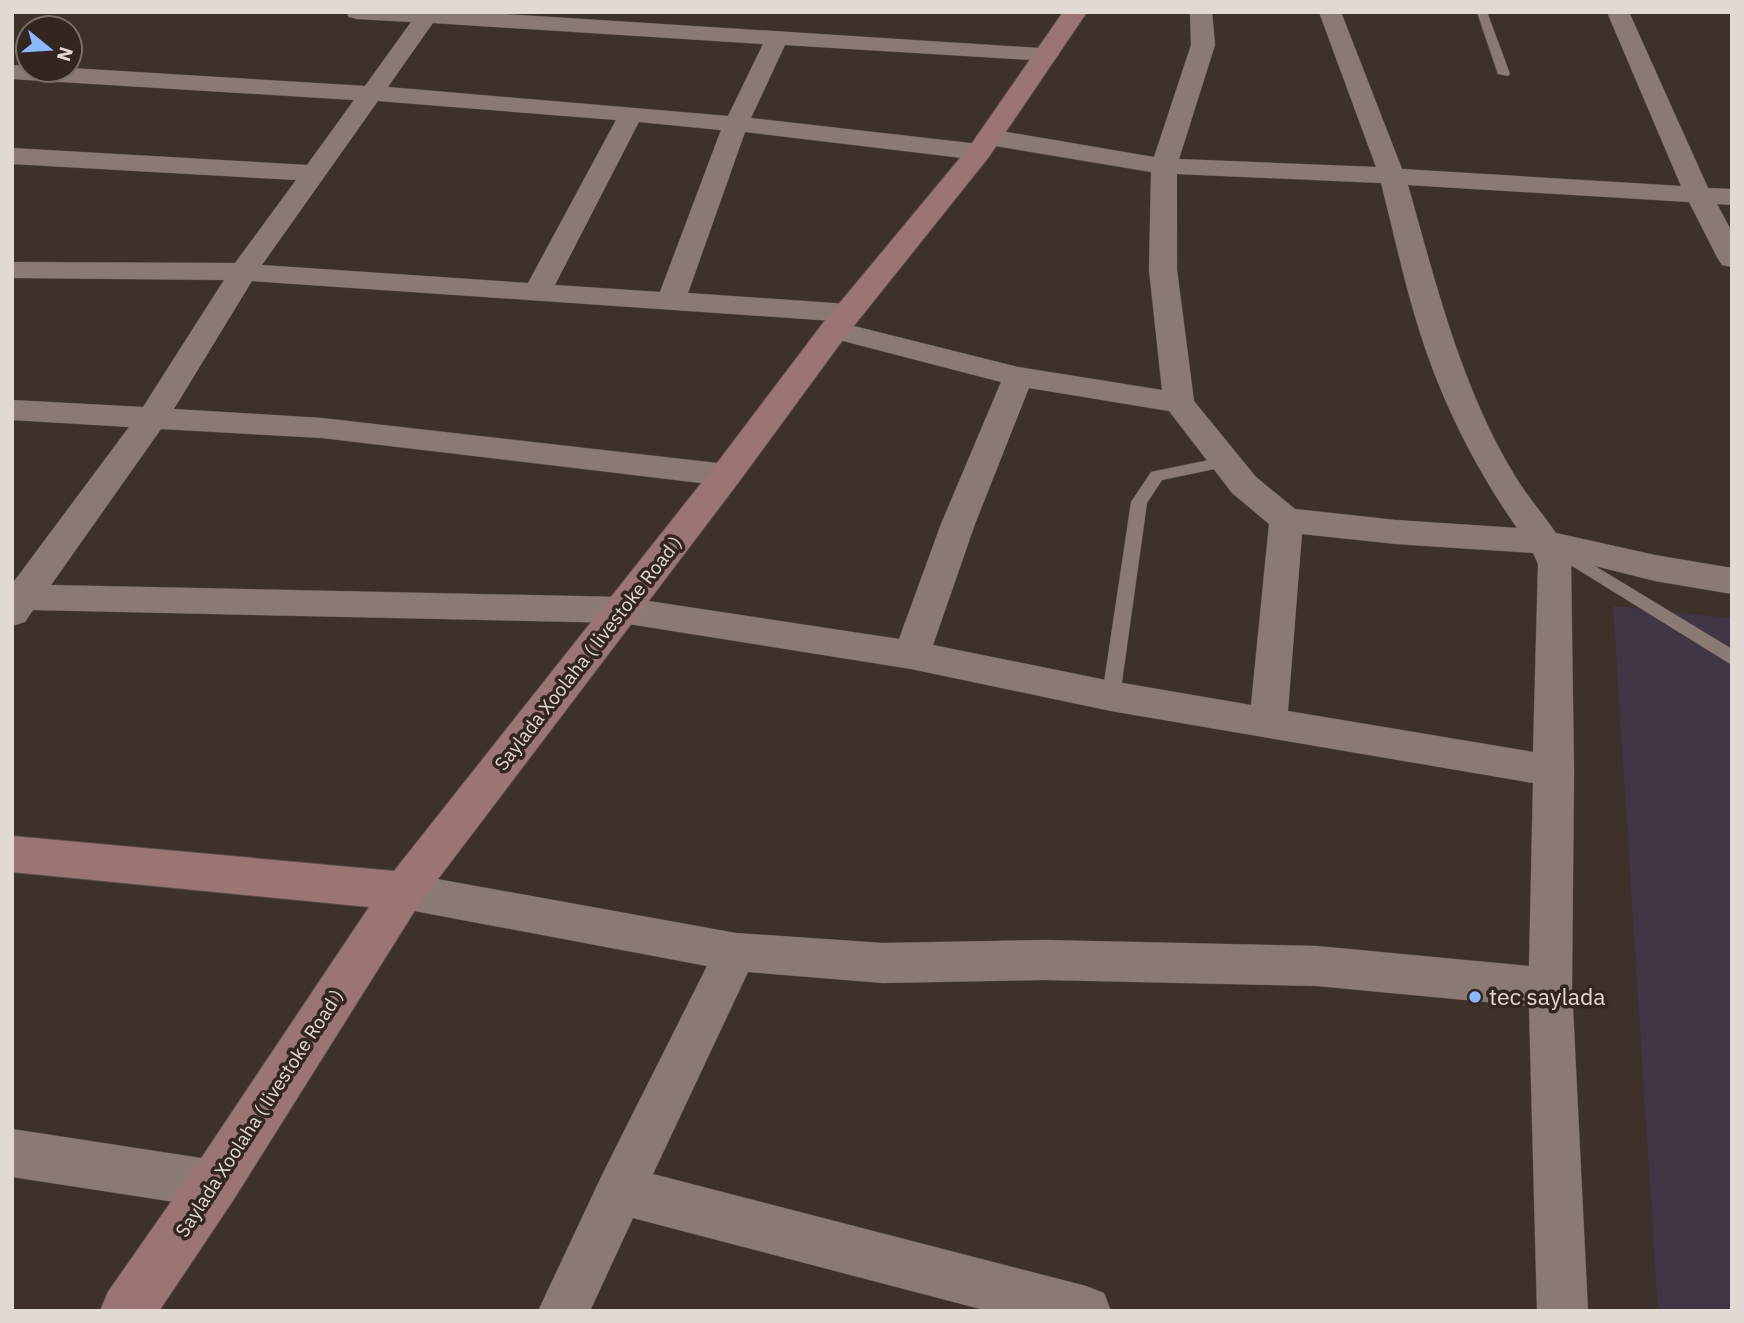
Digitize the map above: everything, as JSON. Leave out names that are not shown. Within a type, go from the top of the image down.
[{"type":"street","points":[[357,12],[429,14],[1047,54]]},
{"type":"street","name":"Saylada Xoolaha ( livestoke Road )","points":[[127,1311],[214,1184],[404,891],[841,322],[984,144],[1075,12]]},
{"type":"street","points":[[1201,12],[1203,45],[1164,166],[1163,271],[1180,403],[1244,485],[1286,520],[1396,532],[1545,541],[1656,568],[1732,581]]},
{"type":"street","points":[[1330,12],[1392,176],[1432,324],[1469,419],[1502,482],[1545,541],[1555,564],[1555,771],[1550,988],[1563,1311]]},
{"type":"street","points":[[1618,12],[1698,194],[1732,259]]},
{"type":"street","points":[[16,603],[153,416],[243,272],[429,14]]},
{"type":"street","points":[[671,301],[736,124],[777,38]]},
{"type":"street","points":[[12,72],[369,94],[631,114],[984,144],[1164,166],[1392,176],[1732,197]]},
{"type":"street","points":[[536,294],[631,114]]},
{"type":"street","points":[[12,156],[315,173]]},
{"type":"street","points":[[12,270],[243,272],[536,294],[671,301],[841,322],[1018,377],[1180,403]]},
{"type":"street","points":[[911,655],[958,524],[1018,377]]},
{"type":"street","points":[[12,410],[153,416],[322,428],[726,475]]},
{"type":"street","points":[[1268,723],[1286,520]]},
{"type":"street","points":[[16,603],[622,610],[911,655],[1111,695],[1555,771]]},
{"type":"street","points":[[12,854],[404,891],[736,952],[883,963],[1046,960],[1317,966],[1550,988]]},
{"type":"street","points":[[562,1311],[736,952]]},
{"type":"street","points":[[12,1153],[214,1184]]},
{"type":"street","points":[[620,1190],[1071,1309]]},
{"type":"lane","points":[[1482,12],[1504,74]]},
{"type":"lane","points":[[1111,695],[1139,502],[1157,476],[1224,462]]},
{"type":"lane","points":[[1545,541],[1732,658]]},
{"type":"shaded area","points":[[1613,606],[1732,618],[1732,1311],[1658,1311]]},
{"type":"place","name":"tec saylada","points":[[1475,997]]}]
